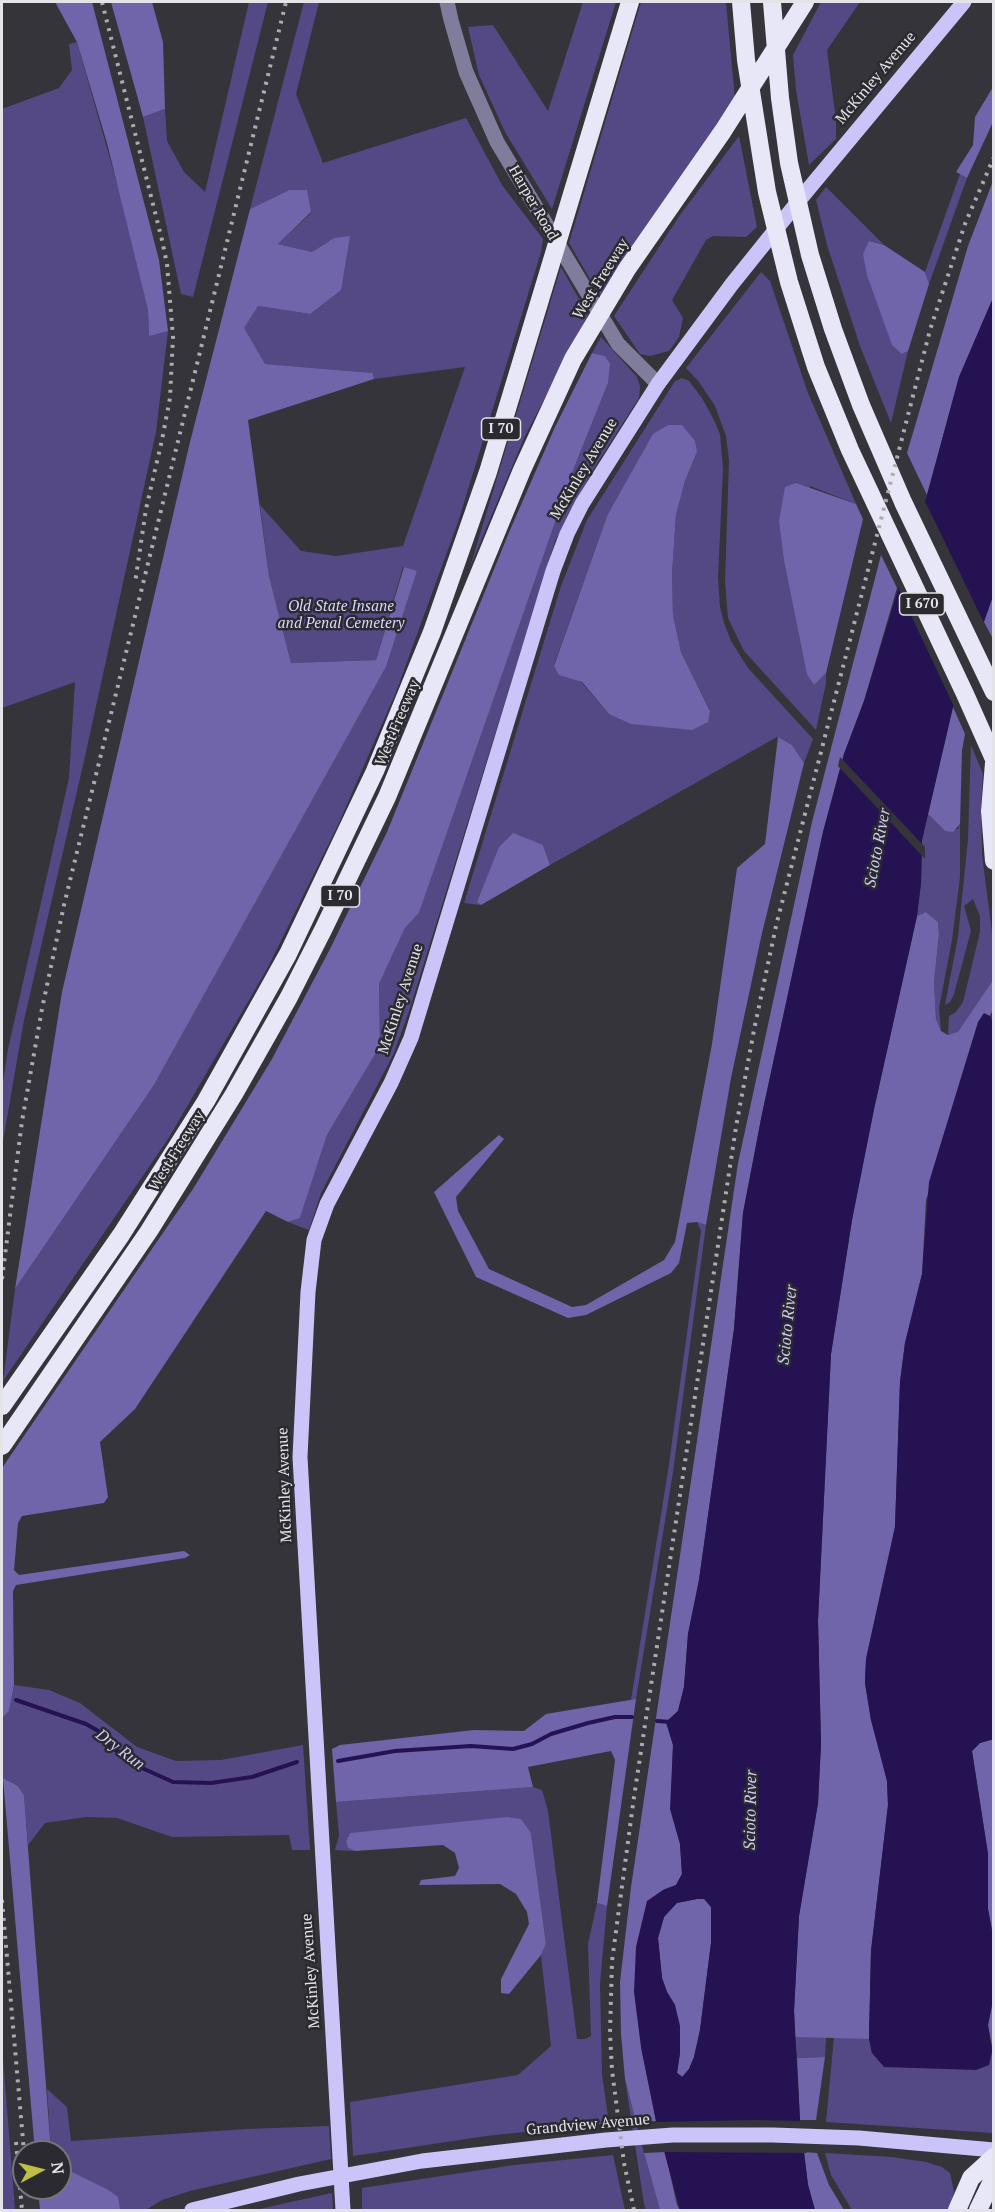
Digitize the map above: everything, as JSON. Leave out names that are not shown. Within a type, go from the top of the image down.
[{"type":"highway","name":"West Freeway","points":[[2,1406],[121,1235],[206,1101],[288,954],[344,839],[400,712],[454,572],[488,472],[630,2]]},
{"type":"highway","name":"I 670","points":[[741,2],[746,60],[767,192],[789,282],[816,367],[850,450],[965,694],[993,761]]},
{"type":"highway","name":"West Freeway","points":[[2,1446],[149,1231],[228,1103],[289,997],[387,797],[522,470],[573,359],[627,269],[723,131],[805,2]]},
{"type":"highway","name":"I 670","points":[[772,8],[780,98],[789,163],[810,255],[833,329],[861,405],[903,502],[993,692]]},
{"type":"highway","points":[[993,761],[990,811],[993,861]]},
{"type":"highway","points":[[957,2211],[971,2178],[993,2157]]},
{"type":"highway","points":[[978,2211],[993,2177]]},
{"type":"main road","name":"McKinley Avenue","points":[[343,2211],[300,1457],[308,1289],[314,1240],[327,1204],[391,1083],[411,1038],[550,582],[567,534],[608,461],[658,384],[732,284],[964,2]]},
{"type":"main road","name":"Grandview Avenue","points":[[192,2211],[299,2184],[422,2161],[537,2146],[673,2135],[859,2138],[993,2150]]},
{"type":"street","name":"Harper Road","points":[[447,2],[466,72],[497,142],[618,344],[658,384]]},
{"type":"green space","points":[[249,2],[268,2],[193,297],[181,294],[143,117],[165,109],[167,141],[184,172],[205,192]]},
{"type":"green space","name":"Old State Insane and Penal Cemetery","points":[[304,2],[319,2],[296,94],[323,163],[466,118],[502,185],[543,239],[541,252],[458,522],[396,692],[338,825],[267,969],[168,1139],[3,1381],[15,1289],[154,1085],[386,667],[417,571],[403,567],[376,660],[291,663],[269,576],[260,505],[301,551],[336,556],[403,546],[465,367],[374,379],[373,373],[265,364],[243,328],[258,306],[310,314],[334,238],[312,252],[278,244],[311,213],[289,190],[250,209]]},
{"type":"green space","points":[[583,2],[616,2],[552,209],[505,132],[479,75],[468,27],[493,25],[548,111]]},
{"type":"green space","points":[[641,2],[726,2],[735,100],[600,296],[569,243]]},
{"type":"green space","points":[[821,2],[860,2],[827,50],[836,121],[836,139],[809,165],[796,90],[793,55]]},
{"type":"green space","points":[[77,42],[127,219],[148,310],[149,335],[168,331],[156,432],[84,761],[24,1020],[2,1147],[2,1089],[8,1049],[69,778],[75,682],[2,708],[2,109],[59,88],[72,70],[69,44]]},
{"type":"green space","points":[[739,136],[757,227],[746,237],[713,236],[706,240],[672,300],[683,318],[679,337],[669,351],[650,356],[640,354],[614,316],[680,215]]},
{"type":"green space","points":[[960,174],[967,178],[929,284],[925,272]]},
{"type":"green space","points":[[826,187],[884,245],[869,241],[902,354],[908,351],[891,423],[860,346],[827,245],[816,200]]},
{"type":"green space","points":[[561,267],[588,315],[524,438],[470,567]]},
{"type":"green space","points":[[761,272],[770,281],[808,393],[856,504],[810,486],[814,685],[826,673],[816,730],[744,651],[728,618],[725,582],[729,460],[726,436],[715,406],[699,382],[686,368]]},
{"type":"green space","points":[[601,337],[637,377],[640,386],[639,398],[591,473],[555,541],[394,1053],[321,1193],[309,1230],[288,1222],[300,1218],[327,1135],[380,1046],[379,984],[405,928],[419,913],[574,468],[608,383],[605,356],[592,353]]},
{"type":"green space","points":[[682,378],[689,381],[702,398],[720,434],[723,469],[718,578],[720,607],[724,623],[731,641],[748,668],[813,739],[804,763],[792,745],[777,737],[550,865],[543,845],[477,901],[481,905],[464,903],[561,586],[587,520],[675,381]],"holes":[[[697,452],[685,481],[676,515],[672,574],[673,615],[681,652],[710,710],[609,714],[581,682],[554,665],[607,516]]]},
{"type":"green space","points":[[971,745],[983,774],[982,855],[993,940],[993,980],[958,1033],[948,1035],[949,1016],[956,1012],[963,1002],[980,932],[980,916],[973,899],[964,906],[971,931],[954,994],[950,1002],[945,1005],[958,937],[968,839]]},
{"type":"green space","points":[[928,814],[945,831],[958,829],[960,824],[960,877],[952,940],[939,1008],[941,1031],[936,1019],[934,982],[938,922],[926,912],[917,916],[921,883],[922,840]]},
{"type":"green space","points":[[697,1222],[706,1225],[673,1472],[636,1699],[631,1700],[668,1471],[701,1231]]},
{"type":"green space","points":[[14,1685],[49,1690],[80,1703],[137,1747],[176,1761],[221,1760],[303,1745],[310,1850],[292,1850],[289,1835],[172,1837],[117,1818],[86,1817],[45,1823],[28,1845],[24,1795],[18,1786],[3,1778],[2,1718],[9,1711]]},
{"type":"green space","points":[[533,1787],[542,1790],[548,1811],[577,2039],[591,2036],[588,1944],[597,1903],[607,1906],[600,1984],[602,2075],[609,2123],[486,2136],[353,2156],[350,2102],[518,2075],[551,2046],[541,1955],[546,1944],[531,1833],[350,1833],[346,1841],[348,1848],[355,1851],[335,1850],[339,1836],[336,1802]]},
{"type":"green space","points":[[795,2037],[826,2037],[825,2057],[797,2058]]},
{"type":"green space","points":[[834,2037],[869,2039],[872,2053],[989,2065],[993,2051],[993,2133],[826,2122]]},
{"type":"green space","points":[[2,2046],[12,2172],[12,2200],[14,2200],[15,2210],[2,2210]]},
{"type":"green space","points":[[625,2079],[660,2210],[646,2210],[644,2204]]},
{"type":"green space","points":[[47,2089],[67,2107],[71,2140],[50,2140]]},
{"type":"green space","points":[[329,2126],[331,2159],[190,2191],[162,2200],[146,2210],[118,2210],[120,2209],[107,2189],[72,2172],[72,2141],[246,2129]]},
{"type":"green space","points":[[825,2153],[892,2157],[942,2167],[950,2173],[954,2192],[949,2210],[852,2210],[831,2175]]},
{"type":"green space","points":[[613,2155],[625,2210],[362,2210],[362,2188],[514,2165]]},
{"type":"green space","points":[[332,2193],[333,2210],[256,2210],[286,2203]]},
{"type":"shaded area","points":[[55,2],[92,2],[159,260],[168,331],[149,336],[148,310],[107,143],[77,42]]},
{"type":"shaded area","points":[[111,2],[152,2],[163,42],[165,109],[143,117]]},
{"type":"shaded area","points":[[993,87],[993,122],[967,178],[956,172],[973,145],[975,117]]},
{"type":"shaded area","points":[[993,181],[993,298],[959,377],[927,495],[907,453],[968,246]]},
{"type":"shaded area","points":[[289,190],[307,190],[311,212],[278,244],[312,252],[334,238],[350,236],[341,290],[310,314],[258,306],[244,328],[265,364],[373,373],[374,379],[248,420],[269,576],[291,663],[376,660],[404,567],[417,571],[386,667],[154,1085],[15,1289],[62,992],[190,442],[250,209]]},
{"type":"shaded area","points":[[869,241],[884,245],[925,272],[929,284],[908,351],[902,354],[892,345],[867,275],[863,254]]},
{"type":"shaded area","points":[[592,353],[605,356],[610,364],[608,383],[574,468],[419,913],[405,928],[379,984],[380,1046],[327,1135],[300,1218],[288,1222],[266,1211],[135,1409],[100,1442],[108,1497],[104,1503],[22,1516],[18,1523],[14,1570],[19,1575],[184,1551],[190,1555],[185,1558],[16,1585],[13,1591],[14,1685],[9,1711],[2,1718],[2,1468],[193,1189],[272,1059],[330,949],[387,832],[510,530],[555,427]]},
{"type":"shaded area","points":[[668,425],[682,425],[695,441],[697,452],[685,481],[676,515],[672,574],[673,615],[681,652],[710,711],[708,722],[692,730],[631,724],[609,714],[582,682],[559,675],[554,666],[607,516],[653,434]]},
{"type":"shaded area","points":[[796,483],[856,504],[863,519],[826,673],[814,685],[807,674],[784,560],[779,521],[785,487]]},
{"type":"shaded area","points":[[881,555],[897,588],[864,701],[844,754],[823,832],[743,1213],[734,1329],[699,1580],[688,1634],[684,1687],[678,1711],[666,1722],[673,1745],[671,1809],[680,1844],[682,1874],[676,1885],[663,1890],[641,2047],[656,2121],[636,2122],[625,2079],[620,1982],[631,1887],[738,1163],[812,822]]},
{"type":"shaded area","points":[[993,596],[994,637],[993,639],[984,622]]},
{"type":"shaded area","points":[[953,707],[965,734],[962,750],[960,824],[953,832],[945,831],[928,814]]},
{"type":"shaded area","points":[[778,737],[792,745],[804,763],[762,933],[731,1078],[706,1225],[697,1222],[687,1223],[679,1263],[671,1273],[586,1315],[568,1318],[476,1277],[434,1192],[499,1135],[504,1139],[456,1197],[458,1211],[489,1269],[572,1307],[586,1305],[664,1260],[675,1242],[712,1044],[737,868],[765,844]]},
{"type":"shaded area","points":[[513,833],[543,845],[550,865],[481,905],[477,902],[499,847]]},
{"type":"shaded area","points":[[926,912],[938,922],[934,982],[936,1019],[941,1031],[948,1035],[958,1032],[993,980],[993,1009],[990,1016],[984,1014],[926,1200],[922,1274],[905,1343],[900,1382],[895,1527],[866,1659],[865,1683],[871,1720],[887,1780],[888,1805],[871,1951],[869,2039],[795,2037],[794,2011],[799,1916],[818,1803],[821,1744],[818,1620],[831,1354],[852,1220],[874,1109],[917,916]]},
{"type":"shaded area","points":[[636,1699],[607,1906],[597,1903],[615,1760],[611,1751],[528,1767],[533,1787],[336,1802],[332,1749],[340,1745],[474,1730],[524,1731],[546,1714]]},
{"type":"shaded area","points":[[993,1739],[993,1936],[988,1909],[988,1854],[972,1751],[980,1743]]},
{"type":"shaded area","points":[[3,1778],[18,1786],[24,1795],[50,2140],[34,2140]]},
{"type":"shaded area","points":[[507,1817],[521,1819],[531,1833],[546,1944],[541,1955],[509,1994],[501,1993],[501,1979],[529,1924],[527,1912],[516,1894],[500,1884],[419,1885],[421,1880],[455,1876],[459,1868],[455,1853],[443,1845],[355,1851],[348,1848],[346,1841],[350,1833]]},
{"type":"shaded area","points":[[705,1899],[711,1907],[711,1943],[700,2030],[694,2057],[683,2077],[677,2073],[680,2053],[675,2005],[662,1978],[658,1938],[664,1917],[676,1903]]},
{"type":"shaded area","points":[[993,2000],[993,2051],[988,2025]]},
{"type":"shaded area","points":[[825,2057],[816,2120],[800,2120],[797,2058]]},
{"type":"shaded area","points":[[665,2152],[680,2210],[660,2210],[644,2153]]},
{"type":"shaded area","points":[[804,2152],[817,2153],[829,2185],[844,2210],[815,2210],[808,2185]]},
{"type":"shaded area","points":[[72,2172],[118,2197],[120,2209],[118,2210],[40,2210],[39,2200],[72,2200]]},
{"type":"water","name":"Scioto River","points":[[993,298],[993,596],[953,707],[922,840],[921,883],[917,916],[852,1220],[831,1354],[818,1620],[821,1744],[818,1803],[799,1916],[794,2011],[800,2120],[808,2185],[815,2210],[680,2210],[656,2121],[641,2047],[634,1992],[636,1947],[647,1901],[663,1890],[676,1885],[682,1874],[680,1844],[670,1809],[673,1745],[666,1722],[678,1711],[684,1687],[688,1634],[699,1580],[734,1329],[743,1213],[823,832],[844,754],[864,701],[927,495],[959,377]],"holes":[[[704,1899],[711,1907],[711,1943],[700,2030],[694,2057],[689,2069],[682,2077],[677,2073],[680,2026],[675,2005],[662,1978],[658,1938],[664,1917],[677,1903]]]},
{"type":"water","points":[[984,1013],[990,1016],[994,1026],[994,1739],[980,1743],[972,1751],[988,1854],[988,1909],[993,1936],[993,2000],[988,2025],[992,2051],[989,2065],[976,2070],[884,2067],[872,2053],[869,2039],[871,1951],[888,1805],[887,1781],[871,1720],[865,1683],[866,1659],[895,1527],[900,1382],[905,1343],[922,1274],[929,1182],[978,1022]]},
{"type":"pier","points":[[923,497],[986,627],[956,711],[896,583]]},
{"type":"pier","points":[[840,757],[925,847],[925,859],[838,766]]},
{"type":"pier","points":[[803,2121],[807,2153],[662,2152],[654,2122]]},
{"type":"waterway","name":"Dry Run","points":[[16,1700],[86,1724],[100,1732],[110,1746],[142,1768],[173,1782],[211,1783],[252,1777],[297,1762]]},
{"type":"waterway","name":"Dry Run","points":[[338,1761],[395,1751],[471,1746],[513,1749],[588,1723],[615,1717],[632,1717]]},
{"type":"waterway","name":"Dry Run","points":[[657,1721],[671,1722]]},
{"type":"railway","points":[[102,2],[162,240],[167,264],[173,337],[170,398],[146,509],[135,583]]},
{"type":"railway","points":[[2,1279],[22,1121],[64,905],[286,2]]},
{"type":"railway","points":[[634,2210],[624,2163],[612,2070],[610,2033],[612,1961],[634,1797],[736,1127],[776,926],[930,330],[965,224],[994,157]]},
{"type":"railway","points":[[2,1900],[23,2140]]},
{"type":"railway","points":[[21,2200],[22,2210]]}]
